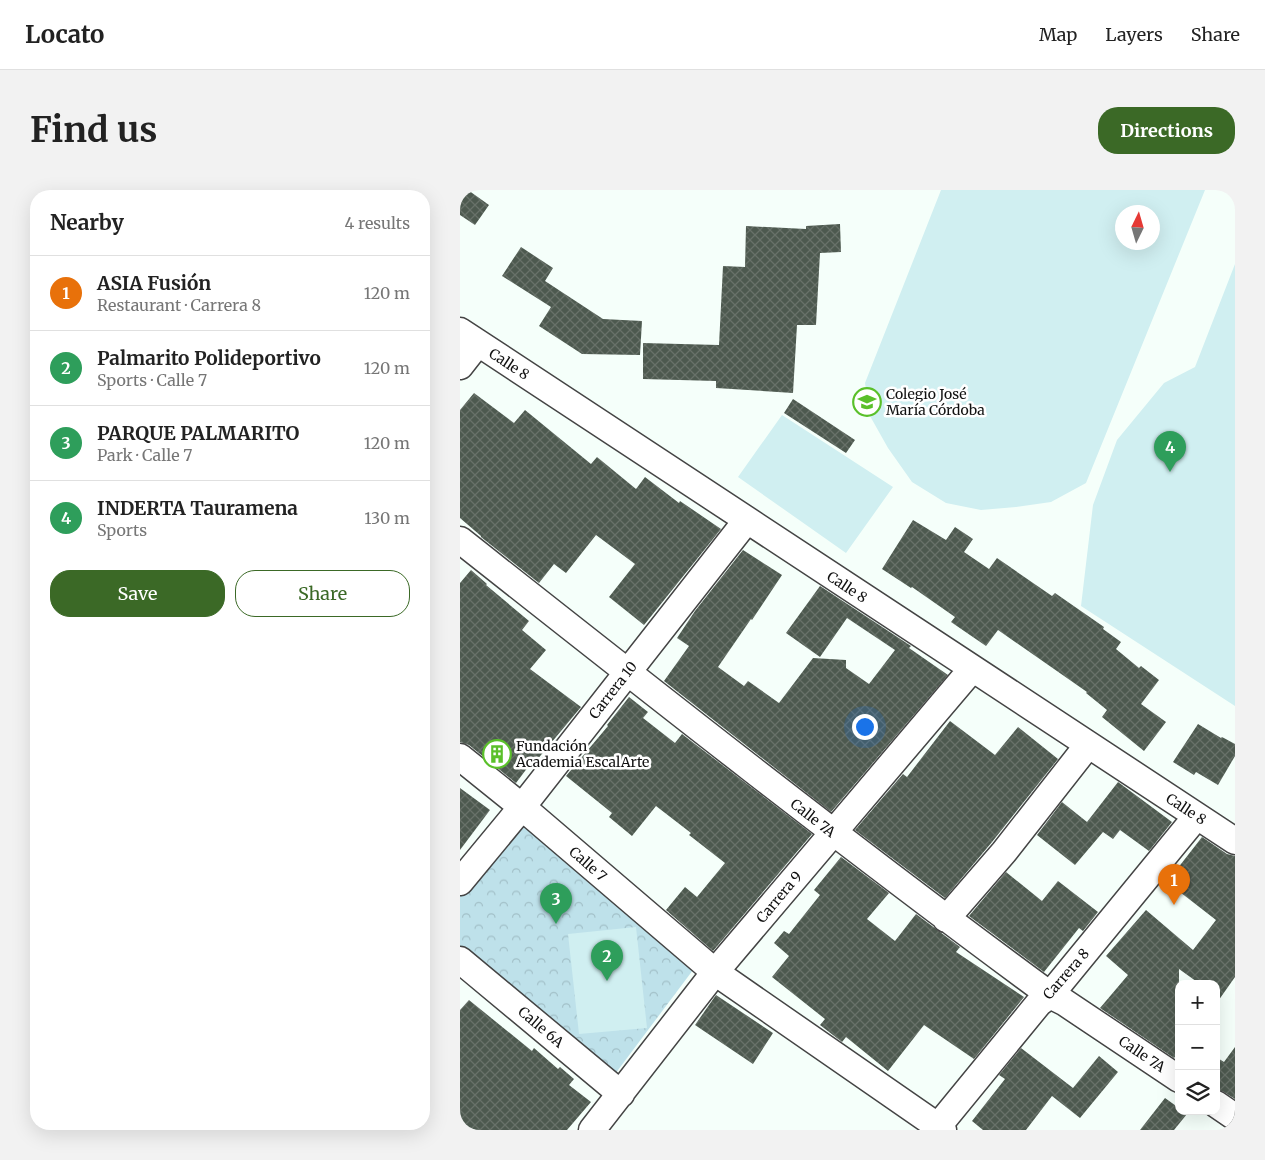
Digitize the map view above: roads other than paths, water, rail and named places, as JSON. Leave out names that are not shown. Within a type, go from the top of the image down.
[{"type":"street","points":[[460,366],[469,337]]},
{"type":"street","name":"Calle 8","points":[[469,337],[1235,841]]},
{"type":"street","name":"Carrera 10","points":[[460,882],[522,807],[747,520]]},
{"type":"street","name":"Calle 7A","points":[[460,540],[833,833],[946,919],[1050,995],[1064,1002],[1175,1076]]},
{"type":"street","name":"Carrera 9","points":[[592,1130],[716,972],[972,668]]},
{"type":"street","points":[[946,919],[1004,852],[1088,745]]},
{"type":"street","name":"Calle 7","points":[[460,757],[522,807],[716,972],[939,1129]]},
{"type":"street","name":"Carrera 8","points":[[939,1129],[1039,1003],[1050,995],[1196,817]]},
{"type":"street","name":"Calle 6A","points":[[460,960],[621,1094]]},
{"type":"street","points":[[1220,1107],[1235,1117]]},
{"type":"place","name":"Colegio José María Córdoba","points":[[867,402]]},
{"type":"place","name":"INDERTA Tauramena","points":[[1170,472]]},
{"type":"place","name":"Fundación Academia EscalArte","points":[[497,754]]},
{"type":"place","name":"ASIA Fusión","points":[[1174,905]]},
{"type":"place","name":"PARQUE PALMARITO","points":[[556,924]]},
{"type":"place","name":"Palmarito Polideportivo","points":[[607,981]]}]
